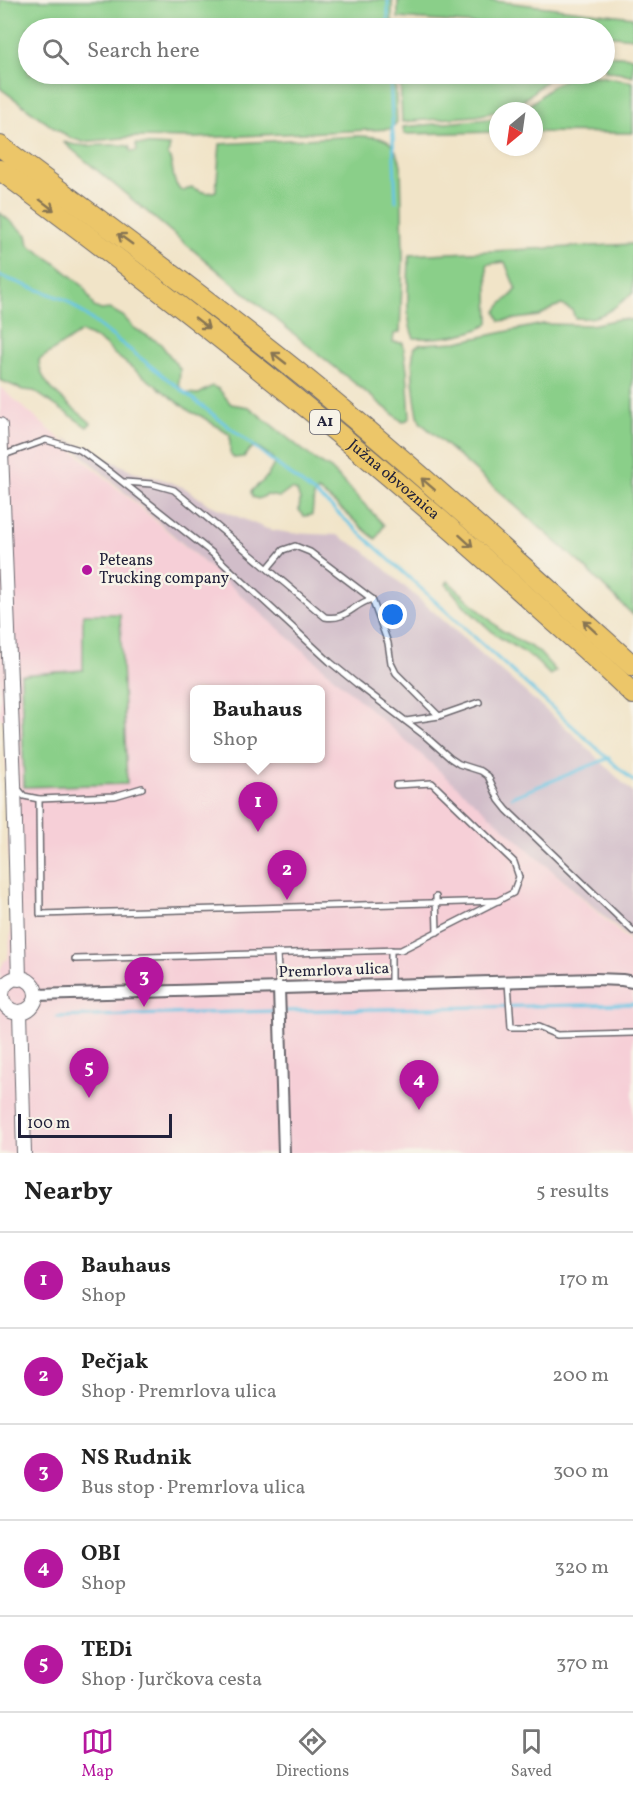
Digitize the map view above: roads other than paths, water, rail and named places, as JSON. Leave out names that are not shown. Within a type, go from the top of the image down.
[{"type":"highway","name":"Južna obvoznica","points":[[0,146],[144,253],[309,382],[478,526],[633,666]]},
{"type":"highway","name":"Južna obvoznica","points":[[0,170],[136,271],[297,398],[465,540],[633,694]]},
{"type":"street","points":[[0,425],[19,979]]},
{"type":"street","points":[[19,979],[31,983],[36,995],[31,1007],[20,1012],[8,1007],[1,995],[7,984],[19,979]]},
{"type":"street","name":"Premrlova ulica","points":[[36,995],[596,979],[633,982]]},
{"type":"street","points":[[279,988],[285,1153]]},
{"type":"street","points":[[20,1012],[24,1153]]},
{"type":"lane","points":[[2,456],[46,440],[80,450],[123,482],[212,553],[330,662],[450,758],[488,776],[499,800],[507,810],[633,931]]},
{"type":"lane","points":[[123,482],[152,484],[174,490],[268,568],[318,614],[336,619],[372,599]]},
{"type":"lane","points":[[268,568],[283,550],[294,546],[310,552],[372,599],[396,673],[439,716]]},
{"type":"lane","points":[[406,721],[439,716],[479,702]]},
{"type":"lane","points":[[75,959],[401,950],[513,893],[518,882],[518,872],[514,862],[432,783],[396,784]]},
{"type":"lane","points":[[14,784],[24,796],[39,799],[115,796],[142,788]]},
{"type":"lane","points":[[39,799],[40,914],[436,900],[501,900]]},
{"type":"lane","points":[[436,900],[437,932]]},
{"type":"lane","points":[[391,950],[391,984]]},
{"type":"lane","points":[[277,953],[279,988]]},
{"type":"lane","points":[[508,982],[511,1027],[538,1026],[557,1035],[633,1033]]},
{"type":"waterway","points":[[388,0],[388,18]]},
{"type":"waterway","points":[[390,84],[396,201]]},
{"type":"waterway","points":[[0,276],[66,300],[328,504],[633,781]]},
{"type":"waterway","points":[[512,797],[609,758]]},
{"type":"waterway","points":[[283,1011],[633,1004]]},
{"type":"waterway","points":[[57,1017],[277,1011]]},
{"type":"place","name":"Peteans Trucking company","points":[[87,570]]},
{"type":"place","name":"Bauhaus","points":[[258,832]]},
{"type":"place","name":"Pečjak","points":[[287,900]]},
{"type":"place","name":"NS Rudnik","points":[[144,1007]]},
{"type":"place","name":"TEDi","points":[[89,1098]]},
{"type":"place","name":"OBI","points":[[419,1110]]}]
